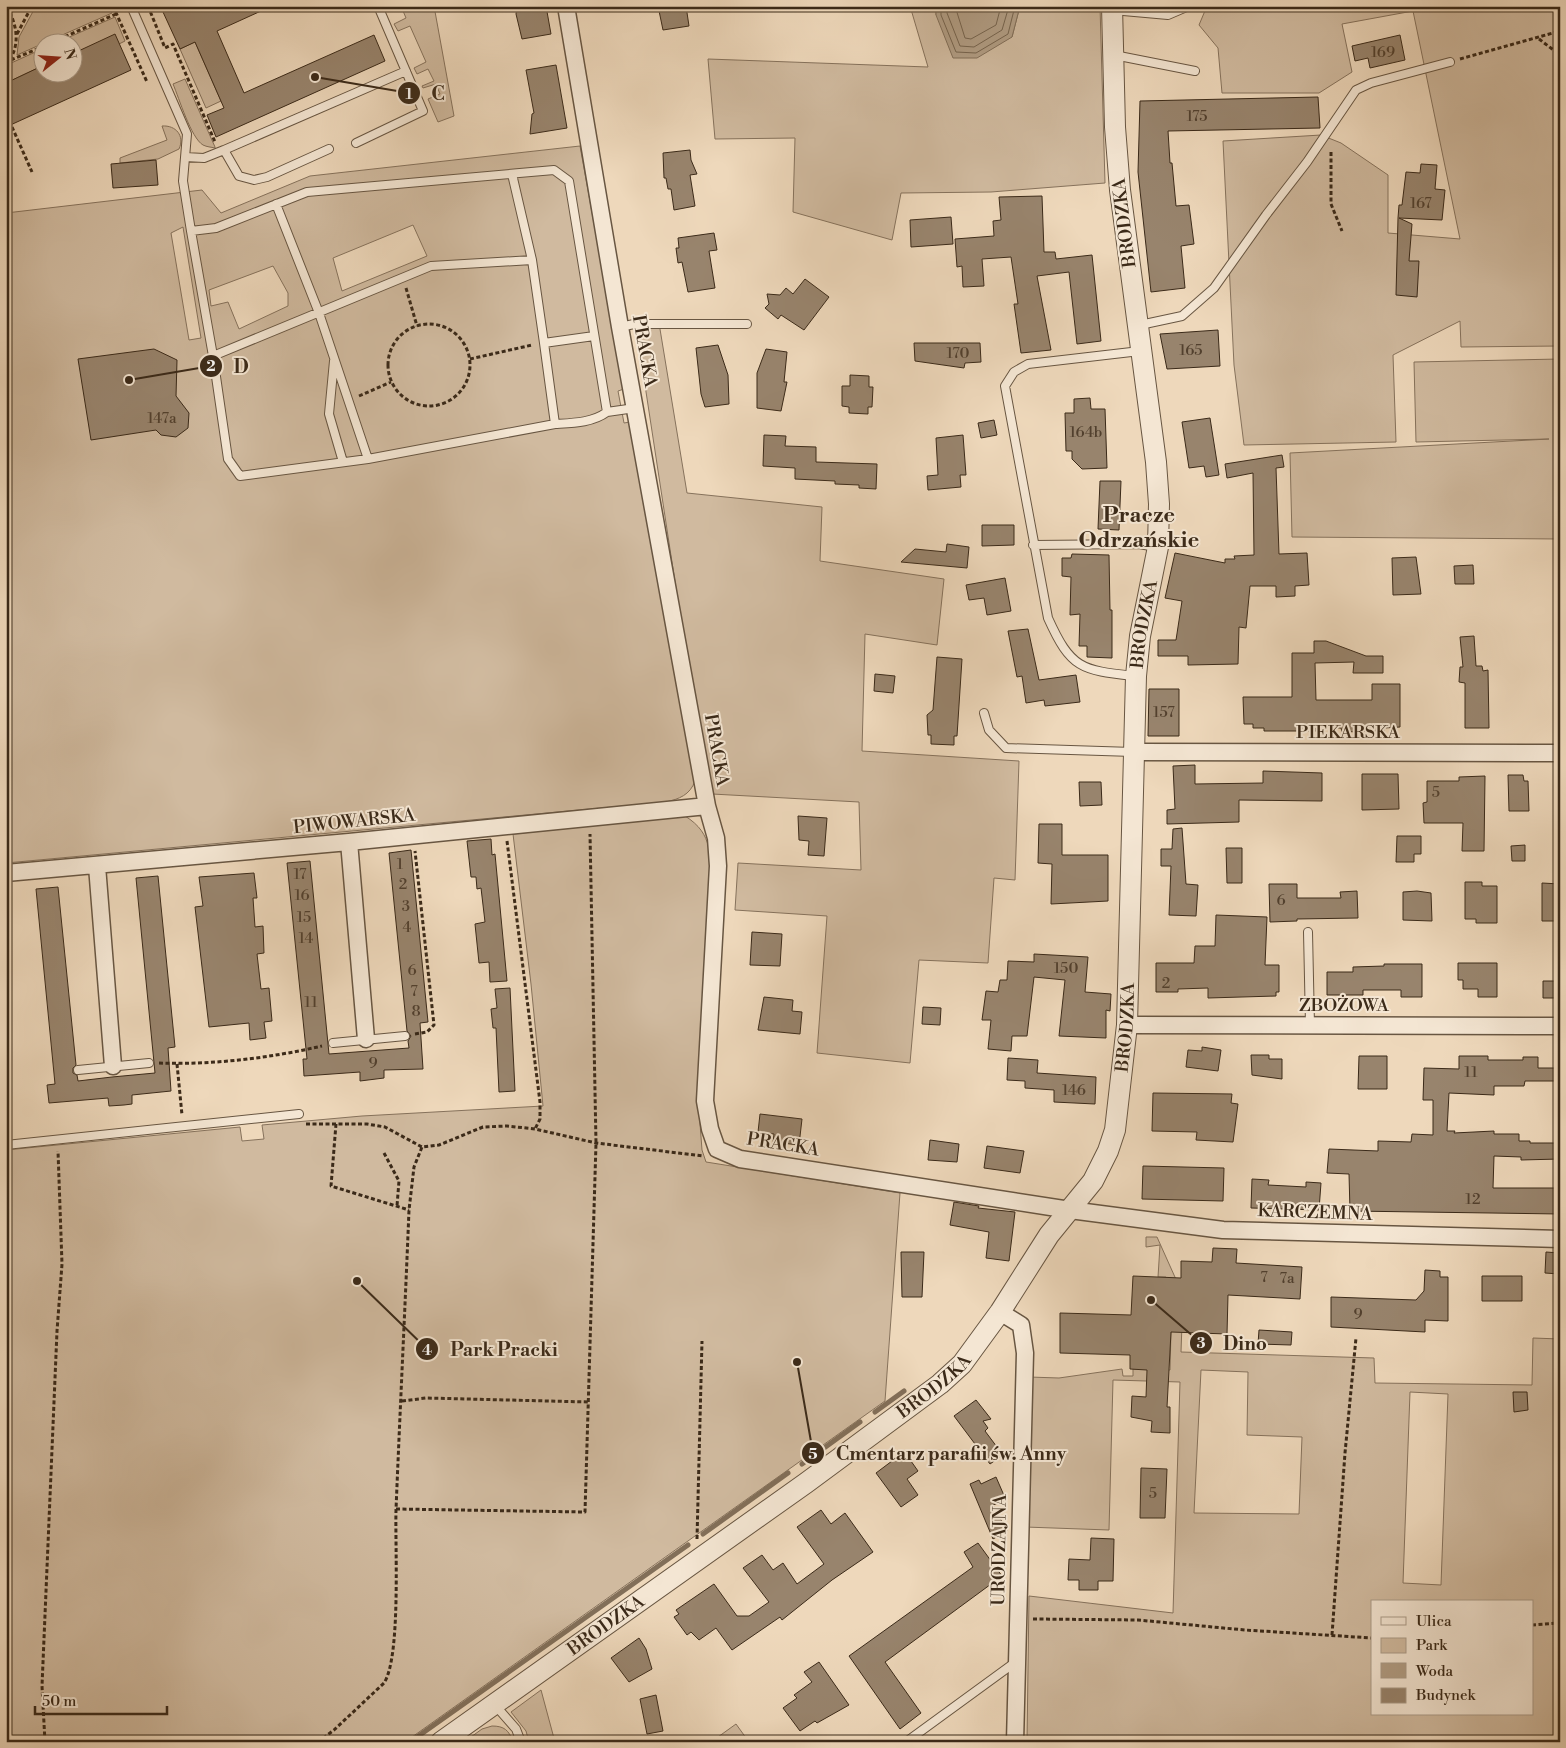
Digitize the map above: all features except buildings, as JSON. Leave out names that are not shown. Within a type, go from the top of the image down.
[{"type":"street","name":"PRACKA","points":[[566,6],[620,327],[707,806],[716,838],[718,866],[705,1101],[710,1130],[717,1149],[740,1158],[1070,1210]]},
{"type":"street","name":"BRODZKA","points":[[441,1742],[708,1553],[940,1384],[962,1364],[1000,1312],[1049,1235],[1084,1194],[1100,1168],[1115,1130],[1127,1025],[1136,752],[1136,676],[1140,636],[1158,547],[1159,504],[1156,462],[1120,190],[1115,127],[1112,8]]},
{"type":"street","name":"PIEKARSKA","points":[[1136,752],[1560,753]]},
{"type":"street","name":"PIWOWARSKA","points":[[6,873],[98,866],[707,806]]},
{"type":"street","points":[[349,842],[366,1039]]},
{"type":"street","points":[[98,866],[113,1066]]},
{"type":"street","name":"ZBOŻOWA","points":[[1127,1025],[1560,1026]]},
{"type":"street","name":"KARCZEMNA","points":[[1070,1210],[1223,1230],[1560,1239]]},
{"type":"street","name":"URODZAJNA","points":[[1000,1312],[1021,1325],[1025,1353],[1014,1742]]},
{"type":"lane","points":[[131,6],[187,134],[183,181],[214,356],[228,459],[240,476],[368,459],[555,424],[600,418],[607,412],[635,408]]},
{"type":"lane","points":[[356,143],[423,111],[378,6]]},
{"type":"lane","points":[[1112,8],[1168,15],[1189,6]]},
{"type":"lane","points":[[1114,55],[1195,70]]},
{"type":"lane","points":[[1138,325],[1182,316],[1214,288],[1266,214],[1308,162],[1356,90],[1371,83],[1450,62]]},
{"type":"lane","points":[[185,157],[204,158],[221,148],[406,71]]},
{"type":"lane","points":[[221,148],[239,176],[254,180],[329,149]]},
{"type":"lane","points":[[191,231],[216,228],[307,192],[554,170],[569,181],[607,412]]},
{"type":"lane","points":[[512,174],[532,260],[555,424]]},
{"type":"lane","points":[[276,204],[319,313],[368,459]]},
{"type":"lane","points":[[214,356],[319,313],[402,276],[431,266],[532,260]]},
{"type":"lane","points":[[620,327],[634,324],[747,324]]},
{"type":"lane","points":[[544,343],[594,336]]},
{"type":"lane","points":[[1136,676],[1092,671],[1076,662],[1060,644],[1048,618],[1005,386],[1014,372],[1028,364],[1141,351]]},
{"type":"lane","points":[[334,357],[329,414],[343,462]]},
{"type":"lane","points":[[1033,545],[1139,544],[1158,547]]},
{"type":"lane","points":[[984,713],[989,730],[1006,748],[1136,752]]},
{"type":"lane","points":[[1308,932],[1310,1025]]},
{"type":"lane","points":[[332,1043],[405,1036]]},
{"type":"lane","points":[[78,1070],[149,1063]]},
{"type":"lane","points":[[6,1144],[295,1115]]},
{"type":"lane","points":[[906,1742],[1017,1661]]},
{"type":"lane","points":[[494,1704],[516,1729],[521,1742]]},
{"type":"path","points":[[6,6],[12,16],[17,35]]},
{"type":"path","points":[[6,65],[10,60],[17,35],[32,6]]},
{"type":"path","points":[[112,6],[147,82]]},
{"type":"path","points":[[148,6],[165,48],[173,44],[221,148]]},
{"type":"path","points":[[75,32],[116,14]]},
{"type":"path","points":[[6,19],[12,16]]},
{"type":"path","points":[[1450,62],[1560,31]]},
{"type":"path","points":[[1538,38],[1560,55]]},
{"type":"path","points":[[10,60],[32,51]]},
{"type":"path","points":[[12,127],[32,172]]},
{"type":"path","points":[[1331,152],[1331,204],[1342,231]]},
{"type":"path","points":[[402,276],[417,326]]},
{"type":"path","points":[[431,324],[444,327],[456,335],[465,346],[470,360],[468,376],[461,391],[448,402],[432,407],[415,404],[401,396],[391,382],[388,365],[391,348],[402,334],[417,326],[431,324]]},
{"type":"path","points":[[470,360],[544,343]]},
{"type":"path","points":[[349,400],[391,382]]},
{"type":"path","points":[[396,1509],[585,1512],[596,1142],[589,818]]},
{"type":"path","points":[[505,825],[540,1102],[540,1119],[535,1129]]},
{"type":"path","points":[[405,1036],[427,1032],[434,1025],[414,835]]},
{"type":"path","points":[[149,1063],[177,1064],[291,1053],[332,1043]]},
{"type":"path","points":[[177,1064],[183,1126]]},
{"type":"path","points":[[295,1115],[301,1124],[385,1127],[422,1147],[439,1145],[483,1127],[535,1129],[596,1142],[704,1156],[717,1149]]},
{"type":"path","points":[[336,1124],[331,1186],[408,1210]]},
{"type":"path","points":[[45,1742],[42,1686],[56,1350],[62,1264],[57,1139]]},
{"type":"path","points":[[318,1742],[334,1730],[384,1683],[389,1675],[395,1637],[396,1509],[402,1401],[408,1210],[414,1167],[422,1147]]},
{"type":"path","points":[[384,1153],[399,1181],[397,1206]]},
{"type":"path","points":[[1332,1635],[1344,1453],[1356,1338]]},
{"type":"path","points":[[702,1340],[696,1536],[708,1553]]},
{"type":"path","points":[[402,1401],[426,1398],[589,1402]]},
{"type":"path","points":[[1018,1619],[1138,1620],[1245,1630],[1371,1638]]},
{"type":"path","points":[[1534,1624],[1560,1623]]},
{"type":"green space","points":[[36,6],[109,6],[112,13],[69,32],[32,32],[32,48],[17,55],[19,37]]},
{"type":"green space","points":[[401,6],[434,6],[454,116],[438,122],[428,99],[440,94],[436,84],[423,88],[422,86],[434,81],[428,69],[417,74],[414,68],[426,62],[410,26],[398,31],[394,24],[406,18]]},
{"type":"green space","points":[[910,6],[936,6],[936,15],[1012,37],[1020,6],[1100,6],[1105,183],[991,192],[901,193],[892,240],[793,212],[795,138],[715,139],[708,59],[928,67]]},
{"type":"green space","points":[[1207,6],[1560,6],[1560,346],[1461,347],[1460,321],[1393,355],[1396,442],[1244,445],[1234,365],[1223,141],[1321,135],[1341,143],[1388,175],[1388,233],[1460,239],[1413,11],[1342,24],[1352,72],[1319,93],[1222,93],[1218,48],[1199,25]]},
{"type":"green space","points":[[115,17],[125,41],[82,52],[81,32]]},
{"type":"green space","points":[[195,42],[221,101],[206,108],[180,49]]},
{"type":"green space","points":[[32,54],[32,71],[6,83],[6,69],[9,64]]},
{"type":"green space","points":[[185,79],[215,148],[205,146],[199,141],[186,117],[173,84]]},
{"type":"green space","points":[[162,126],[171,127],[178,132],[181,140],[179,149],[158,159],[120,163],[120,158],[167,140]]},
{"type":"green space","points":[[580,146],[624,389],[618,391],[624,423],[630,422],[695,781],[693,786],[684,796],[666,802],[6,863],[6,213],[202,190],[221,213],[310,176]],"holes":[[[413,225],[427,256],[342,291],[333,258]],[[183,227],[201,338],[189,340],[171,233]],[[273,266],[288,293],[288,306],[239,329],[228,302],[211,306],[209,290]]]},
{"type":"green space","points":[[659,323],[687,493],[822,507],[820,561],[944,579],[937,645],[865,634],[862,751],[1019,761],[1015,880],[994,878],[988,963],[919,960],[910,1063],[817,1053],[827,916],[735,910],[738,863],[861,870],[859,802],[712,794],[677,595],[641,359],[640,327]]},
{"type":"green space","points":[[1560,359],[1560,539],[1292,537],[1290,453],[1549,439],[1416,442],[1414,362]]},
{"type":"green space","points":[[685,816],[701,830],[706,838],[710,856],[710,887],[698,1097],[702,1150],[706,1162],[900,1193],[885,1401],[405,1742],[6,1742],[6,1150],[240,1127],[242,1141],[264,1139],[262,1125],[362,1116],[543,1106],[513,834]]},
{"type":"green space","points":[[1146,1237],[1157,1237],[1183,1295],[1181,1352],[1374,1358],[1375,1383],[1532,1385],[1533,1338],[1560,1339],[1560,1742],[1027,1742],[1029,1596],[1173,1613],[1180,1382],[1113,1380],[1109,1530],[1025,1527],[1029,1377],[1059,1378],[1122,1369],[1123,1376],[1133,1376],[1133,1369],[1170,1370],[1172,1293],[1166,1277],[1158,1277],[1160,1245],[1146,1247]],"holes":[[[1201,1370],[1248,1372],[1247,1435],[1302,1437],[1299,1514],[1194,1513]],[[1410,1392],[1448,1394],[1441,1585],[1403,1583]]]},
{"type":"green space","points":[[541,1690],[555,1742],[529,1742],[526,1731],[511,1712]]},
{"type":"green space","points":[[736,1724],[749,1742],[711,1742]]},
{"type":"green space","points":[[492,1726],[506,1730],[513,1742],[464,1742],[482,1729]]},
{"type":"water","points":[[936,6],[1020,6],[1012,37],[977,58],[953,58],[936,15]]},
{"type":"waterway","points":[[875,1412],[904,1391]]},
{"type":"waterway","points":[[802,1464],[860,1422]]},
{"type":"waterway","points":[[703,1534],[788,1473]]},
{"type":"waterway","points":[[410,1742],[688,1545]]},
{"type":"place","name":"C","points":[[315,77]]},
{"type":"place","name":"D","points":[[129,380]]},
{"type":"place","name":"Park Pracki","points":[[357,1281]]},
{"type":"place","name":"Dino","points":[[1151,1300]]},
{"type":"place","name":"Cmentarz parafii św. Anny","points":[[797,1362]]},
{"type":"district","name":"Pracze Odrzańskie","points":[[1139,526]]}]
